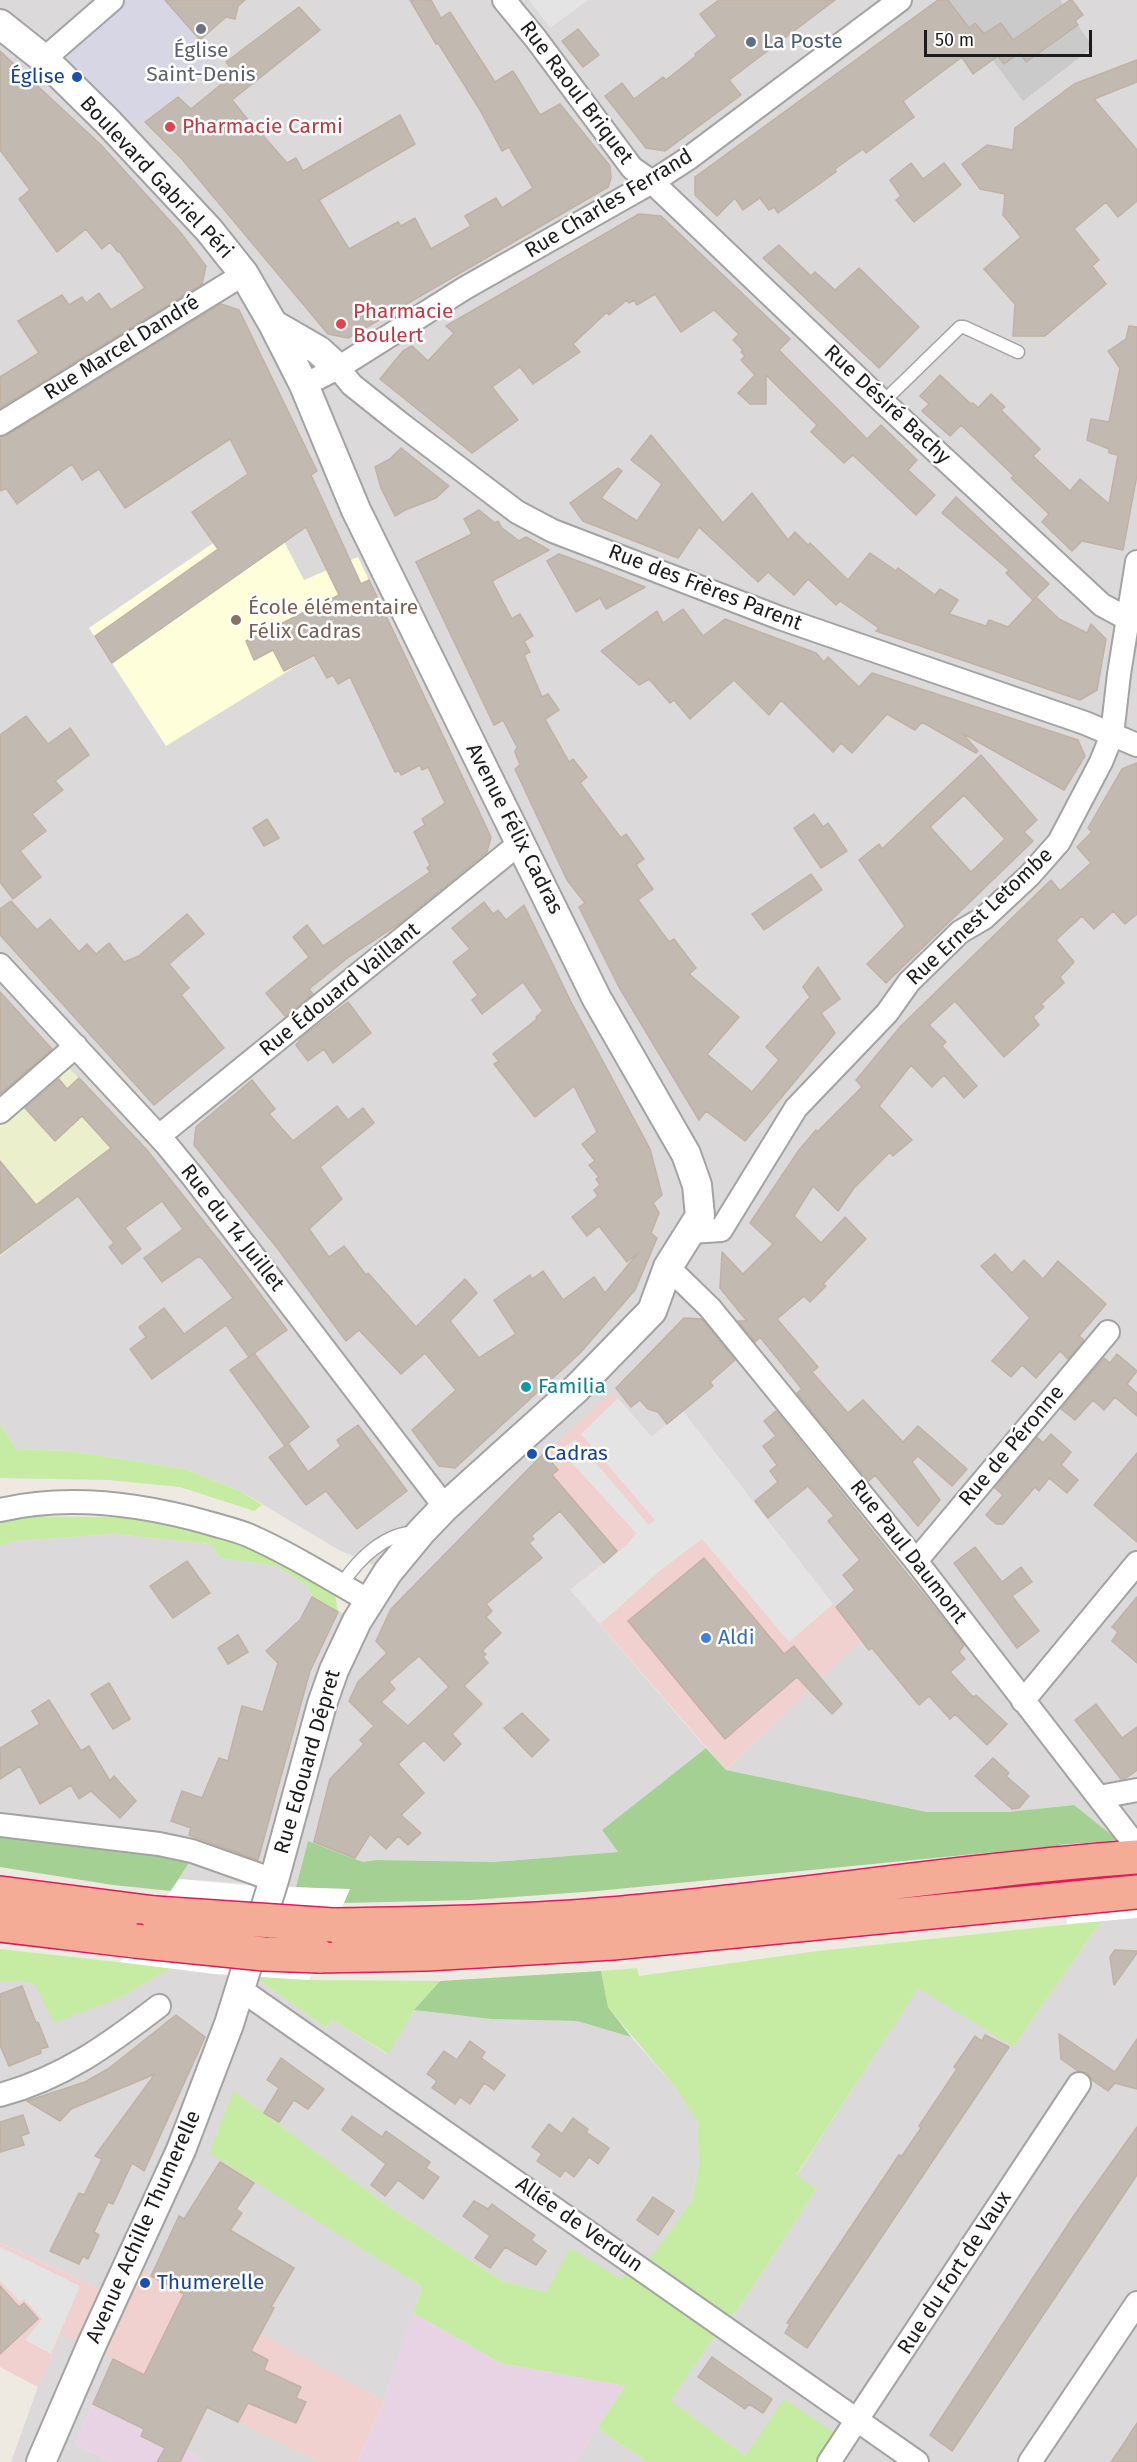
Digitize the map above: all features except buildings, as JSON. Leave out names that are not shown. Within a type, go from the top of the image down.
[{"type":"highway","points":[[0,1893],[155,1913],[333,1925],[431,1924],[609,1914],[1060,1863],[1137,1857]]},
{"type":"highway","points":[[0,1924],[264,1954],[319,1956],[426,1954],[613,1943],[1137,1892]]},
{"type":"street","points":[[44,59],[112,0]]},
{"type":"street","name":"Rue Raoul Briquet","points":[[504,0],[558,67],[632,168],[652,182]]},
{"type":"street","name":"Rue Charles Ferrand","points":[[304,385],[338,368],[465,288],[652,182],[689,158],[900,0]]},
{"type":"street","name":"Boulevard Gabriel Péri","points":[[0,24],[44,59],[108,122],[201,221],[244,274],[304,385]]},
{"type":"street","name":"Rue Désiré Bachy","points":[[652,182],[883,402],[1102,605],[1133,620]]},
{"type":"street","name":"Rue Marcel Dandré","points":[[0,424],[244,274]]},
{"type":"street","points":[[273,324],[318,350],[338,368]]},
{"type":"street","name":"Rue des Frères Parent","points":[[338,368],[352,384],[401,424],[517,512],[553,531],[780,618],[1100,728],[1137,745]]},
{"type":"street","name":"Avenue Félix Cadras","points":[[304,385],[356,510],[597,999],[686,1154],[697,1185],[700,1216],[668,1267]]},
{"type":"street","name":"Rue Ernest Letombe","points":[[691,1232],[721,1230],[796,1108],[886,1013],[909,982],[960,932],[984,918],[1029,876],[1059,842],[1097,770],[1112,735],[1133,620],[1137,561]]},
{"type":"street","name":"Rue Édouard Vaillant","points":[[159,1136],[520,843]]},
{"type":"street","name":"Rue du 14 Juillet","points":[[0,965],[159,1136],[193,1177],[445,1507]]},
{"type":"street","points":[[0,1112],[76,1046]]},
{"type":"street","name":"Rue Edouard Dépret","points":[[240,1989],[274,1880],[331,1676],[369,1601],[388,1572],[445,1507],[577,1388],[652,1311],[668,1267]]},
{"type":"street","name":"Rue Paul Daumont","points":[[668,1267],[710,1308],[916,1561],[1137,1847]]},
{"type":"street","name":"Rue de Péronne","points":[[916,1561],[1108,1332]]},
{"type":"street","points":[[0,1510],[60,1501],[109,1504],[176,1514],[246,1534],[294,1557],[369,1601]]},
{"type":"street","points":[[1023,1701],[1137,1563]]},
{"type":"street","points":[[1099,1797],[1137,1790]]},
{"type":"street","points":[[0,1825],[159,1844],[192,1851],[274,1880]]},
{"type":"street","name":"Allée de Verdun","points":[[240,1989],[917,2462]]},
{"type":"street","name":"Avenue Achille Thumerelle","points":[[41,2462],[181,2150],[240,1989]]},
{"type":"street","points":[[0,2095],[30,2087],[99,2051],[159,2006]]},
{"type":"street","name":"Rue du Fort de Vaux","points":[[830,2462],[1079,2084]]},
{"type":"street","points":[[1030,2462],[1137,2303]]},
{"type":"lane","points":[[883,402],[960,327],[1018,352]]},
{"type":"lane","points":[[342,1584],[351,1570],[390,1537],[421,1532]]},
{"type":"shaded area","points":[[0,0],[1137,0],[1137,1839],[1118,1840],[1074,1805],[1007,1812],[927,1812],[726,1770],[861,1640],[682,1411],[652,1437],[555,1444],[538,1459],[617,1551],[570,1590],[706,1748],[602,1830],[618,1852],[494,1862],[376,1860],[363,1862],[308,1841],[296,1887],[179,1879],[192,1858],[0,1834],[0,1546],[15,1541],[114,1534],[210,1544],[220,1558],[276,1566],[309,1587],[312,1597],[357,1621],[388,1572],[339,1550],[242,1492],[185,1469],[70,1451],[16,1449],[0,1424],[0,1256],[143,1146],[68,1067],[0,1124]],"holes":[[[304,580],[95,636],[89,628]]]},
{"type":"shaded area","points":[[125,0],[165,0],[218,64],[144,121],[121,118],[73,71],[68,59],[73,47]]},
{"type":"shaded area","points":[[529,0],[588,0],[550,28]]},
{"type":"shaded area","points":[[948,0],[1060,0],[1093,47],[1023,101]]},
{"type":"shaded area","name":"École élémentaire Félix Cadras","points":[[266,507],[304,580],[358,557],[384,612],[166,746],[89,628]]},
{"type":"shaded area","points":[[68,1067],[144,1146],[0,1256],[0,1124]]},
{"type":"shaded area","points":[[612,1392],[652,1437],[683,1411],[861,1640],[726,1770],[570,1590],[617,1551],[538,1459]]},
{"type":"shaded area","points":[[618,1398],[652,1437],[683,1411],[833,1604],[789,1642],[702,1539],[662,1569],[600,1624],[570,1590],[628,1544],[636,1533],[560,1450],[575,1439],[649,1525],[655,1520],[581,1434]]},
{"type":"shaded area","points":[[1137,1918],[1137,2462],[815,2462],[835,2433],[745,2456],[669,2400],[716,2334],[744,2300],[816,2189],[796,2176],[918,1987],[1013,2047],[1101,1921]]},
{"type":"shaded area","points":[[171,1968],[253,1976],[326,2028],[332,2020],[387,2054],[414,2010],[491,2019],[577,2021],[631,2037],[675,2087],[697,2121],[699,2163],[692,2200],[651,2258],[621,2279],[546,2292],[502,2281],[393,2210],[233,2092],[210,2153],[422,2287],[384,2401],[126,2262],[110,2295],[0,2243],[0,1981],[20,1981],[121,1997]]},
{"type":"shaded area","points":[[0,2243],[110,2295],[126,2261],[384,2401],[357,2462],[319,2462],[62,2334],[38,2387],[0,2367]]},
{"type":"shaded area","points":[[0,2247],[80,2286],[51,2354],[25,2340],[42,2319],[24,2299],[20,2302],[0,2281]]},
{"type":"shaded area","points":[[413,2313],[500,2363],[625,2386],[575,2462],[357,2462],[384,2401]]},
{"type":"shaded area","points":[[62,2333],[319,2462],[208,2462],[93,2405],[75,2444],[112,2462],[11,2462],[38,2387]]},
{"type":"shaded area","points":[[93,2405],[208,2462],[112,2462],[75,2444]]},
{"type":"shaded area","points":[[597,2428],[647,2462],[575,2462]]},
{"type":"green space","points":[[0,1424],[16,1449],[70,1451],[185,1469],[242,1492],[262,1505],[254,1511],[180,1487],[108,1480],[0,1478]]},
{"type":"green space","points":[[11,1516],[107,1517],[177,1522],[243,1542],[334,1588],[338,1612],[312,1597],[309,1587],[276,1566],[220,1558],[210,1544],[114,1534],[15,1541],[0,1546],[0,1520]]},
{"type":"green space","points":[[706,1748],[726,1770],[927,1812],[1007,1812],[1074,1805],[1118,1840],[597,1891],[472,1900],[344,1903],[349,1890],[296,1887],[308,1841],[363,1862],[376,1860],[494,1862],[618,1852],[602,1830]]},
{"type":"green space","points":[[0,1834],[192,1858],[171,1891],[113,1885],[0,1867]]},
{"type":"green space","points":[[1101,1921],[1013,2047],[918,1988],[796,2175],[816,2189],[744,2300],[728,2320],[644,2262],[651,2257],[692,2200],[699,2163],[697,2122],[675,2087],[608,2007],[601,1971],[637,1968],[639,1976],[818,1951]]},
{"type":"green space","points":[[0,1949],[171,1968],[121,1997],[54,2023],[35,1985],[20,1981],[0,1981]]},
{"type":"green space","points":[[601,1971],[608,2007],[631,2037],[577,2021],[491,2019],[414,2010],[440,1981]]},
{"type":"green space","points":[[253,1976],[309,1980],[440,1981],[414,2010],[388,2054],[332,2020],[326,2028]]},
{"type":"green space","points":[[233,2091],[393,2210],[502,2281],[546,2292],[570,2248],[620,2279],[627,2273],[716,2334],[670,2400],[745,2456],[784,2399],[835,2433],[815,2462],[647,2462],[597,2428],[625,2386],[500,2363],[413,2313],[422,2287],[209,2153]]},
{"type":"pier","points":[[1137,1839],[1137,1918],[1067,1924],[1059,1845]]},
{"type":"pier","points":[[179,1879],[253,1886],[350,1889],[309,1980],[214,1974],[120,1962]]},
{"type":"place","name":"Église Saint-Denis","points":[[201,29]]},
{"type":"place","name":"La Poste","points":[[751,42]]},
{"type":"place","name":"Église","points":[[77,77]]},
{"type":"place","name":"Pharmacie Carmi","points":[[170,127]]},
{"type":"place","name":"Pharmacie Boulert","points":[[341,324]]},
{"type":"place","name":"École élémentaire Félix Cadras","points":[[236,620]]},
{"type":"place","name":"Familia","points":[[526,1387]]},
{"type":"place","name":"Cadras","points":[[532,1454]]},
{"type":"place","name":"Aldi","points":[[706,1638]]},
{"type":"place","name":"Thumerelle","points":[[145,2283]]}]
